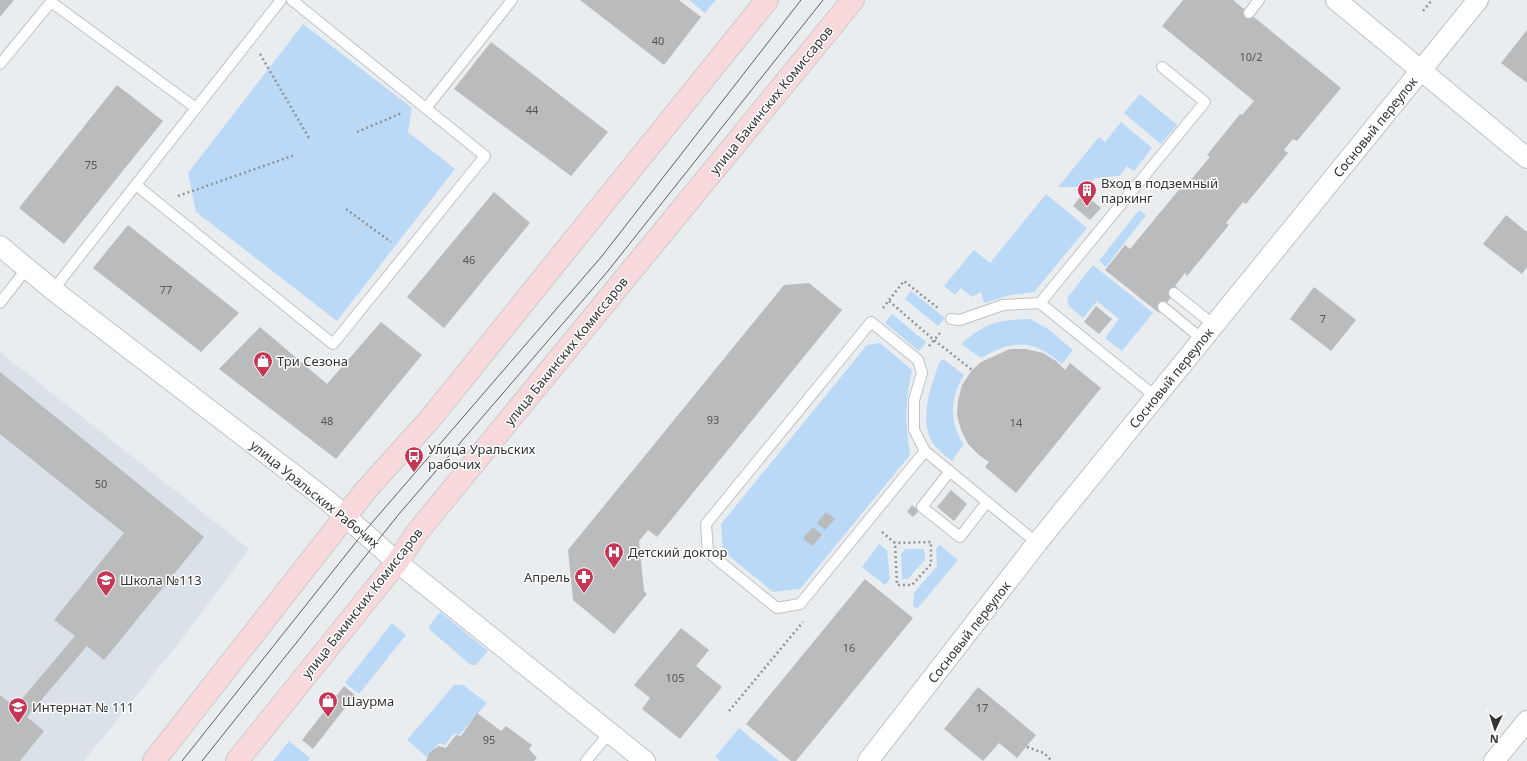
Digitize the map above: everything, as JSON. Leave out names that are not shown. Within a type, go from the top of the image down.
[{"type":"main road","points":[[154,761],[366,490],[430,419],[767,0]]},
{"type":"main road","name":"улица Бакинских Комиссаров","points":[[237,761],[398,562],[419,530],[853,0]]},
{"type":"street","points":[[1336,0],[1527,158]]},
{"type":"street","name":"Сосновый переулок","points":[[868,761],[1037,542],[1478,0]]},
{"type":"street","name":"улица Уральских Рабочих","points":[[0,246],[53,290],[328,501],[398,562],[611,731],[645,761]]},
{"type":"street","points":[[1494,761],[1527,721]]},
{"type":"lane","points":[[53,290],[281,0]]},
{"type":"lane","points":[[136,184],[333,344],[485,156],[292,0]]},
{"type":"lane","points":[[424,106],[512,0]]},
{"type":"lane","points":[[1249,13],[1259,0]]},
{"type":"lane","points":[[0,64],[51,2],[196,108]]},
{"type":"lane","points":[[1040,303],[1205,102],[1162,67]]},
{"type":"lane","points":[[0,303],[27,268]]},
{"type":"lane","points":[[1174,293],[1208,332]]},
{"type":"lane","points":[[951,319],[960,320],[1003,305],[1040,303],[1156,397]]},
{"type":"lane","points":[[1163,307],[1208,332]]},
{"type":"lane","points":[[925,451],[800,604],[777,608],[708,552],[706,524],[871,322],[918,360],[922,373],[914,400],[914,430],[925,451],[1037,542]]},
{"type":"lane","points":[[950,471],[922,507],[960,537],[987,502]]},
{"type":"lane","points":[[586,761],[611,731]]},
{"type":"path","points":[[1423,11],[1432,0]]},
{"type":"path","points":[[251,38],[309,138]]},
{"type":"path","points":[[357,132],[424,106]]},
{"type":"path","points":[[159,203],[295,155]]},
{"type":"path","points":[[346,209],[406,253]]},
{"type":"path","points":[[871,322],[904,281],[951,319],[918,360]]},
{"type":"path","points":[[889,300],[934,340],[972,370]]},
{"type":"path","points":[[880,530],[895,543],[931,542],[931,564],[912,585],[897,585],[895,543]]},
{"type":"path","points":[[1027,747],[1044,754],[1052,761]]},
{"type":"shaded area","points":[[689,0],[716,0],[705,13]]},
{"type":"shaded area","points":[[303,24],[412,108],[408,132],[455,169],[337,321],[196,212],[188,173]]},
{"type":"shaded area","points":[[1140,94],[1177,125],[1161,144],[1124,113]]},
{"type":"shaded area","points":[[1121,122],[1152,148],[1134,171],[1127,166],[1119,176],[1095,178],[1087,187],[1058,187],[1099,137],[1105,142]]},
{"type":"shaded area","points":[[1046,194],[1087,228],[1034,292],[1011,295],[984,303],[981,292],[972,297],[961,288],[955,295],[944,286],[974,250],[990,263]]},
{"type":"shaded area","points":[[1139,210],[1146,215],[1106,267],[1099,261]]},
{"type":"shaded area","points":[[1093,265],[1153,313],[1122,351],[1105,338],[1119,319],[1097,301],[1083,318],[1069,306],[1067,298]]},
{"type":"shaded area","points":[[911,291],[945,318],[938,326],[905,299]]},
{"type":"shaded area","points":[[892,314],[926,342],[919,351],[885,323]]},
{"type":"shaded area","points":[[1030,319],[1048,329],[1073,350],[1062,364],[1042,350],[1023,344],[1004,347],[981,358],[961,344],[978,331],[993,324],[1009,320]]},
{"type":"shaded area","points":[[880,343],[912,370],[906,412],[910,455],[800,589],[773,592],[723,551],[721,524],[867,345]]},
{"type":"shaded area","name":"Школа №113","points":[[0,352],[249,549],[177,645],[84,761],[0,761]]},
{"type":"shaded area","points":[[943,359],[964,375],[956,392],[953,410],[956,427],[964,444],[952,461],[932,442],[926,422],[926,412],[930,392],[939,363]]},
{"type":"shaded area","points":[[879,544],[887,550],[890,579],[885,585],[862,567]]},
{"type":"shaded area","points":[[940,545],[958,560],[917,609],[913,606],[914,593],[937,566],[936,549]]},
{"type":"shaded area","points":[[905,549],[924,549],[925,560],[908,579],[902,579],[901,554]]},
{"type":"shaded area","points":[[440,612],[488,651],[476,665],[471,665],[430,630],[429,626]]},
{"type":"shaded area","points":[[392,623],[406,635],[359,694],[345,683]]},
{"type":"shaded area","points":[[454,685],[463,685],[487,703],[459,735],[454,733],[445,745],[439,743],[427,757],[407,740]]},
{"type":"shaded area","points":[[739,728],[779,761],[720,761],[715,757]]},
{"type":"shaded area","points":[[289,741],[310,758],[308,761],[273,761]]},
{"type":"building","points":[[0,0],[14,0],[0,17]]},
{"type":"building","points":[[580,0],[679,0],[701,17],[664,65]]},
{"type":"building","points":[[1183,0],[1233,0],[1341,88],[1297,141],[1293,139],[1284,150],[1288,153],[1246,204],[1243,202],[1226,223],[1229,225],[1187,276],[1185,273],[1175,286],[1178,288],[1159,313],[1105,270],[1125,245],[1130,249],[1182,186],[1184,188],[1210,157],[1207,155],[1240,114],[1242,115],[1254,101],[1162,26]]},
{"type":"building","points":[[1527,30],[1527,83],[1501,63]]},
{"type":"building","points":[[491,42],[608,132],[571,176],[454,89]]},
{"type":"building","points":[[117,85],[163,121],[64,244],[19,208]]},
{"type":"building","points":[[494,192],[530,223],[444,328],[407,297]]},
{"type":"building","name":"Вход в подземный паркинг","points":[[1083,193],[1101,208],[1090,220],[1073,206]]},
{"type":"building","points":[[1506,215],[1527,232],[1527,267],[1522,274],[1483,244]]},
{"type":"building","points":[[128,225],[239,313],[201,352],[93,268]]},
{"type":"building","points":[[809,283],[842,310],[657,537],[648,530],[639,541],[644,591],[647,594],[614,634],[573,600],[568,550],[784,285]]},
{"type":"building","points":[[1314,287],[1356,320],[1331,351],[1290,319]]},
{"type":"building","points":[[1096,306],[1112,319],[1099,334],[1084,322]]},
{"type":"building","points":[[381,322],[422,355],[336,459],[219,369],[260,327],[327,384]]},
{"type":"building","points":[[1010,349],[1026,349],[1043,353],[1056,361],[1065,370],[1070,363],[1101,388],[1016,493],[985,467],[989,462],[968,444],[961,430],[957,415],[958,400],[962,385],[972,370],[981,362]]},
{"type":"building","points":[[0,372],[204,537],[104,660],[87,646],[27,717],[44,731],[20,761],[0,761],[0,695],[15,707],[75,636],[54,620],[124,533],[0,434]]},
{"type":"building","points":[[951,490],[967,504],[954,521],[937,507]]},
{"type":"building","points":[[912,505],[919,511],[913,517],[907,512]]},
{"type":"building","points":[[826,512],[835,519],[825,530],[817,523]]},
{"type":"building","points":[[813,527],[822,535],[812,546],[803,538]]},
{"type":"building","points":[[865,579],[913,618],[796,761],[791,761],[746,724]]},
{"type":"building","points":[[681,628],[709,650],[696,666],[722,687],[680,739],[642,709],[650,698],[634,685]]},
{"type":"building","name":"Шаурма","points":[[344,686],[355,695],[313,749],[302,740]]},
{"type":"building","points":[[978,687],[1036,735],[1017,758],[999,743],[983,761],[944,729]]},
{"type":"building","points":[[477,713],[501,731],[506,726],[532,745],[529,749],[537,758],[534,761],[426,761],[430,752],[439,746],[446,748],[456,735],[461,736]]},
{"type":"tram line","points":[[182,761],[364,532],[602,256],[801,0]]},
{"type":"tram line","points":[[202,761],[399,514],[608,271],[823,0]]},
{"type":"place","name":"Вход в подземный паркинг","points":[[1087,207]]},
{"type":"place","name":"Три Сезона","points":[[263,378]]},
{"type":"place","name":"Улица Уральских рабочих","points":[[414,473]]},
{"type":"place","name":"Детский доктор","points":[[614,569]]},
{"type":"place","name":"Апрель","points":[[584,594]]},
{"type":"place","name":"Школа №113","points":[[106,597]]},
{"type":"place","name":"Шаурма","points":[[328,718]]},
{"type":"place","name":"Интернат № 111","points":[[18,724]]}]
